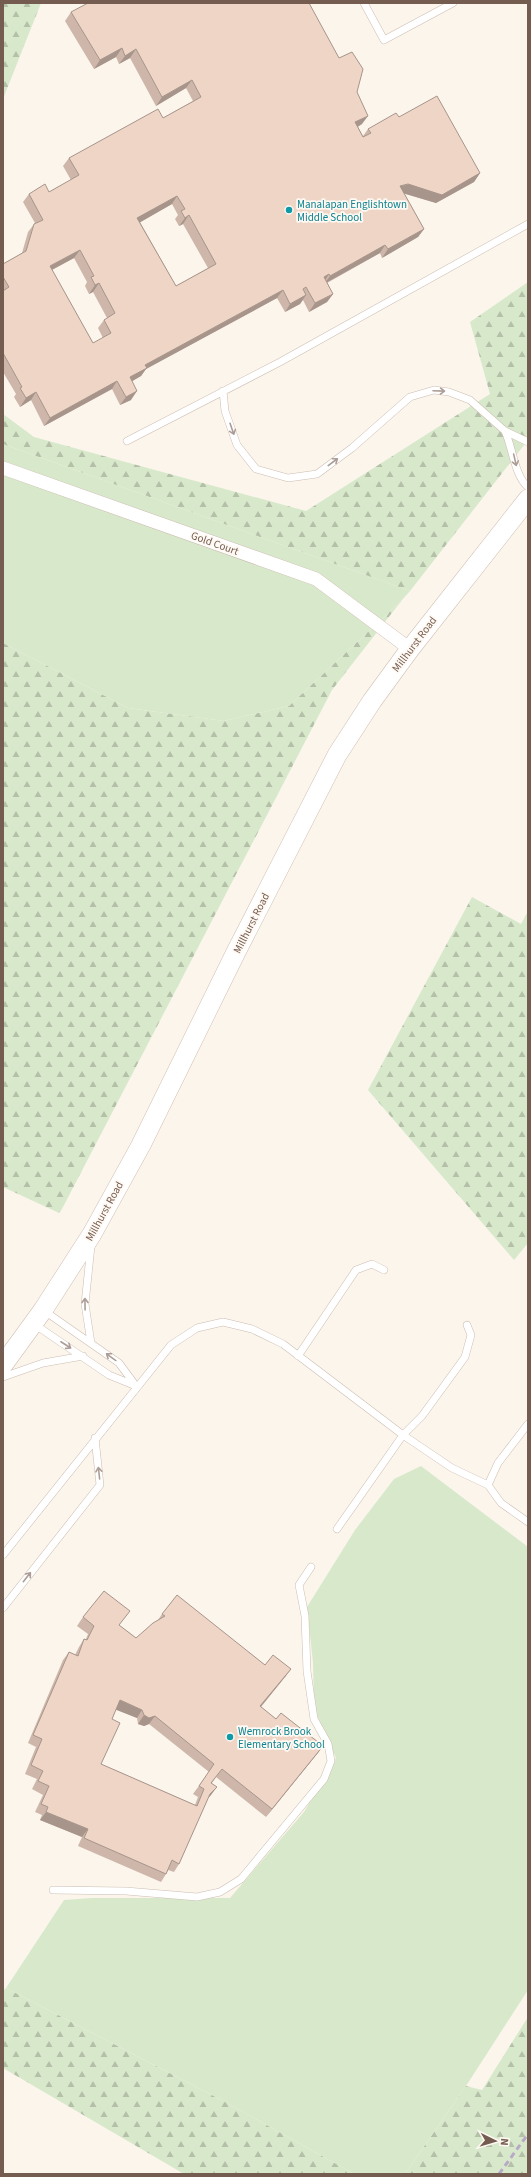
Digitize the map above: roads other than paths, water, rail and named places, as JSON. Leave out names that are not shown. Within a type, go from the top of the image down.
[{"type":"street","name":"Gold Court","points":[[3,468],[316,579],[410,649]]},
{"type":"street","name":"Millhurst Road","points":[[3,1365],[39,1317],[92,1234],[141,1144],[236,952],[338,755],[372,701],[410,649],[528,499]]},
{"type":"lane","points":[[364,3],[384,40],[452,3]]},
{"type":"lane","points":[[127,441],[280,362],[528,224]]},
{"type":"lane","points":[[223,391],[225,411],[237,446],[256,469],[288,478],[317,474],[352,448],[410,397],[434,390],[449,392],[470,400],[505,431],[528,442]]},
{"type":"lane","points":[[505,431],[513,450],[518,474],[528,487]]},
{"type":"lane","points":[[91,1343],[84,1304],[92,1234]]},
{"type":"lane","points":[[298,1356],[356,1270],[372,1264],[384,1270]]},
{"type":"lane","points":[[39,1317],[91,1343],[119,1363],[136,1386]]},
{"type":"lane","points":[[39,1317],[83,1356],[109,1375],[136,1386]]},
{"type":"lane","points":[[3,1555],[136,1386],[171,1345],[196,1328],[223,1322],[252,1329],[283,1344],[403,1435],[452,1468],[488,1485],[501,1503],[528,1522]]},
{"type":"lane","points":[[337,1529],[403,1435],[422,1416],[465,1357],[471,1335],[467,1325]]},
{"type":"lane","points":[[3,1377],[43,1363],[83,1356]]},
{"type":"lane","points":[[488,1485],[498,1463],[528,1424]]},
{"type":"lane","points":[[3,1608],[100,1485],[95,1438]]},
{"type":"lane","points":[[53,1890],[126,1891],[197,1897],[220,1892],[241,1879],[324,1779],[331,1761],[328,1744],[314,1719],[307,1672],[305,1616],[299,1585],[311,1567]]},
{"type":"railway","points":[[499,2174],[528,2134]]},
{"type":"place","name":"Manalapan Englishtown Middle School","points":[[289,210]]},
{"type":"place","name":"Wemrock Brook Elementary School","points":[[230,1737]]}]
